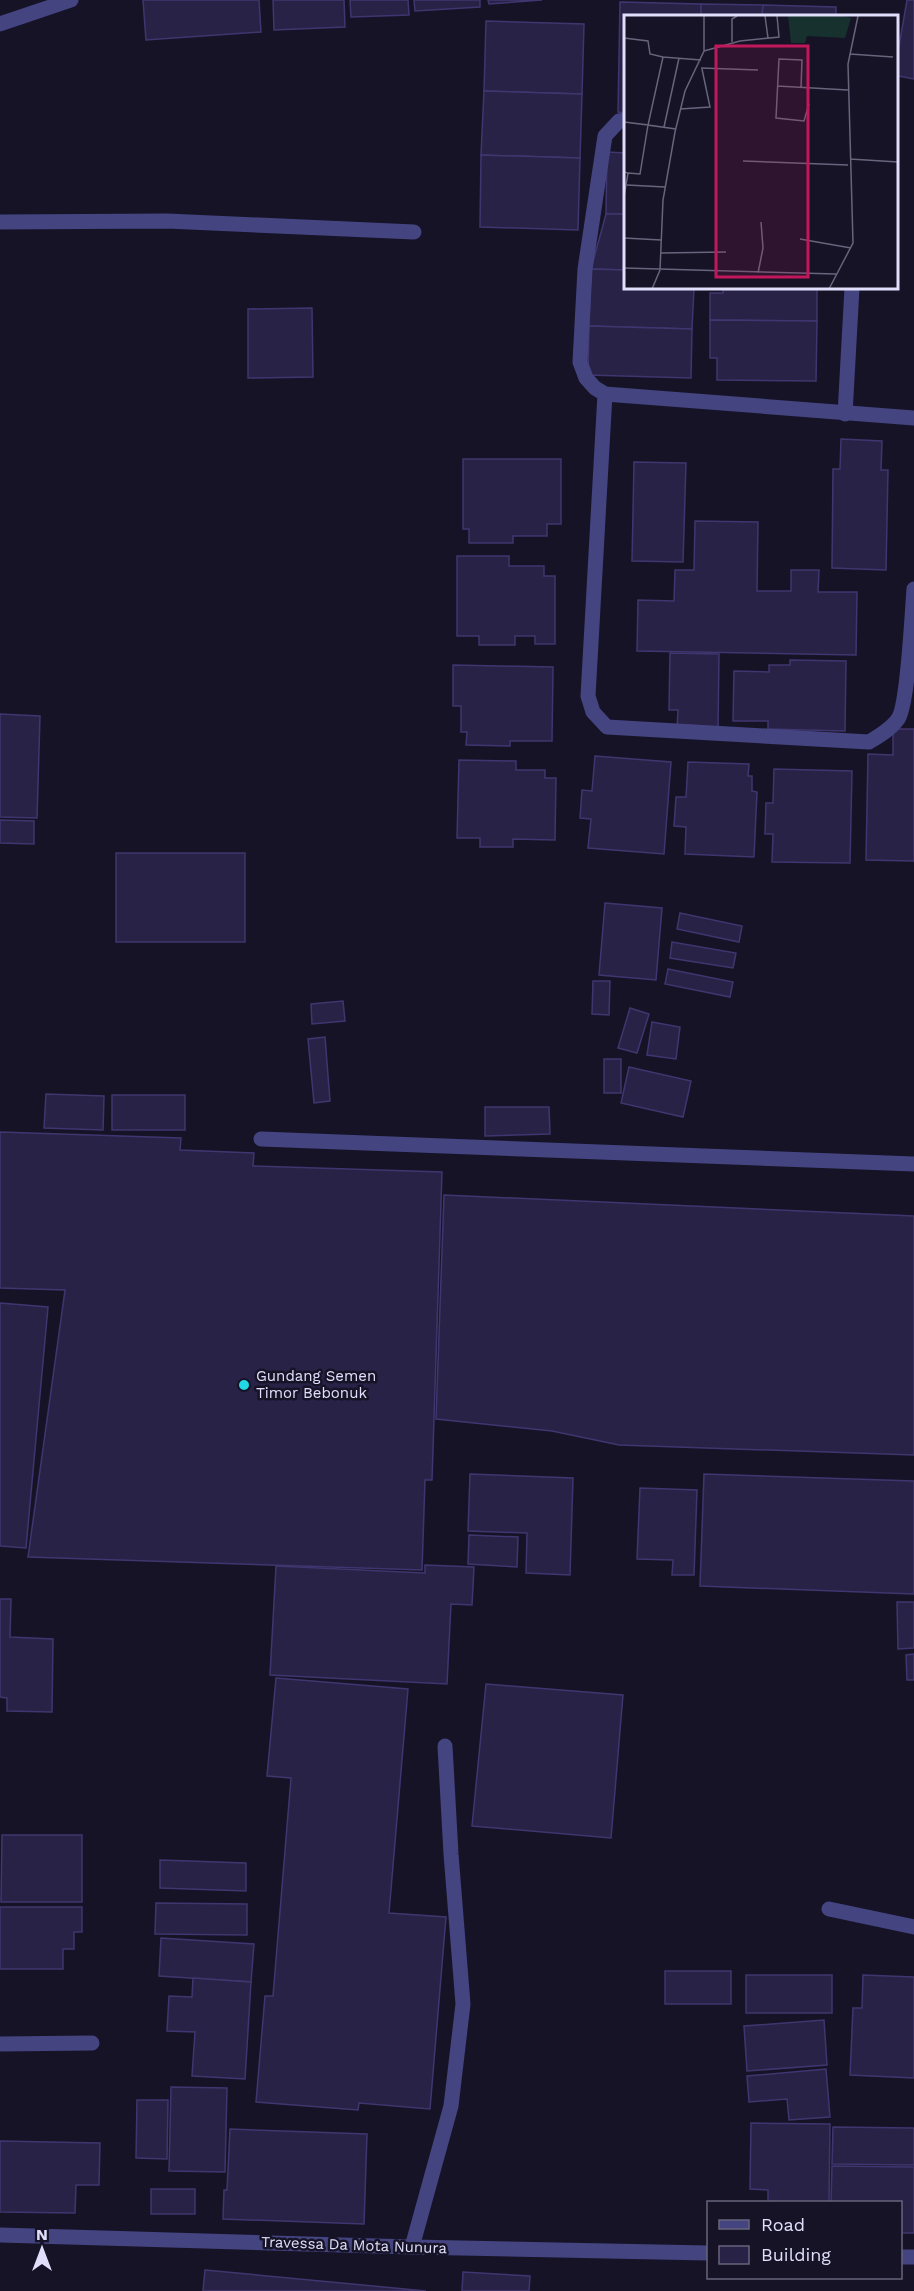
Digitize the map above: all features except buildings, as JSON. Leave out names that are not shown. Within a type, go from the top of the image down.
[{"type":"street","points":[[0,24],[70,0]]},
{"type":"street","points":[[624,120],[619,121],[605,136],[585,269],[580,362],[586,378],[605,394],[914,418]]},
{"type":"street","points":[[0,222],[167,221],[414,232]]},
{"type":"street","points":[[845,414],[852,290]]},
{"type":"street","points":[[605,394],[588,696],[593,712],[607,727],[869,742],[882,734],[899,718],[905,693],[914,589]]},
{"type":"street","points":[[261,1139],[914,1164]]},
{"type":"street","points":[[412,2247],[451,2106],[464,2004],[451,1854],[446,1746]]},
{"type":"street","points":[[829,1909],[914,1927]]},
{"type":"street","points":[[0,2044],[92,2043]]},
{"type":"street","name":"Travessa Da Mota Nunura","points":[[0,2235],[707,2253]]},
{"type":"place","name":"Gundang Semen Timor Bebonuk","points":[[244,1385]]}]
